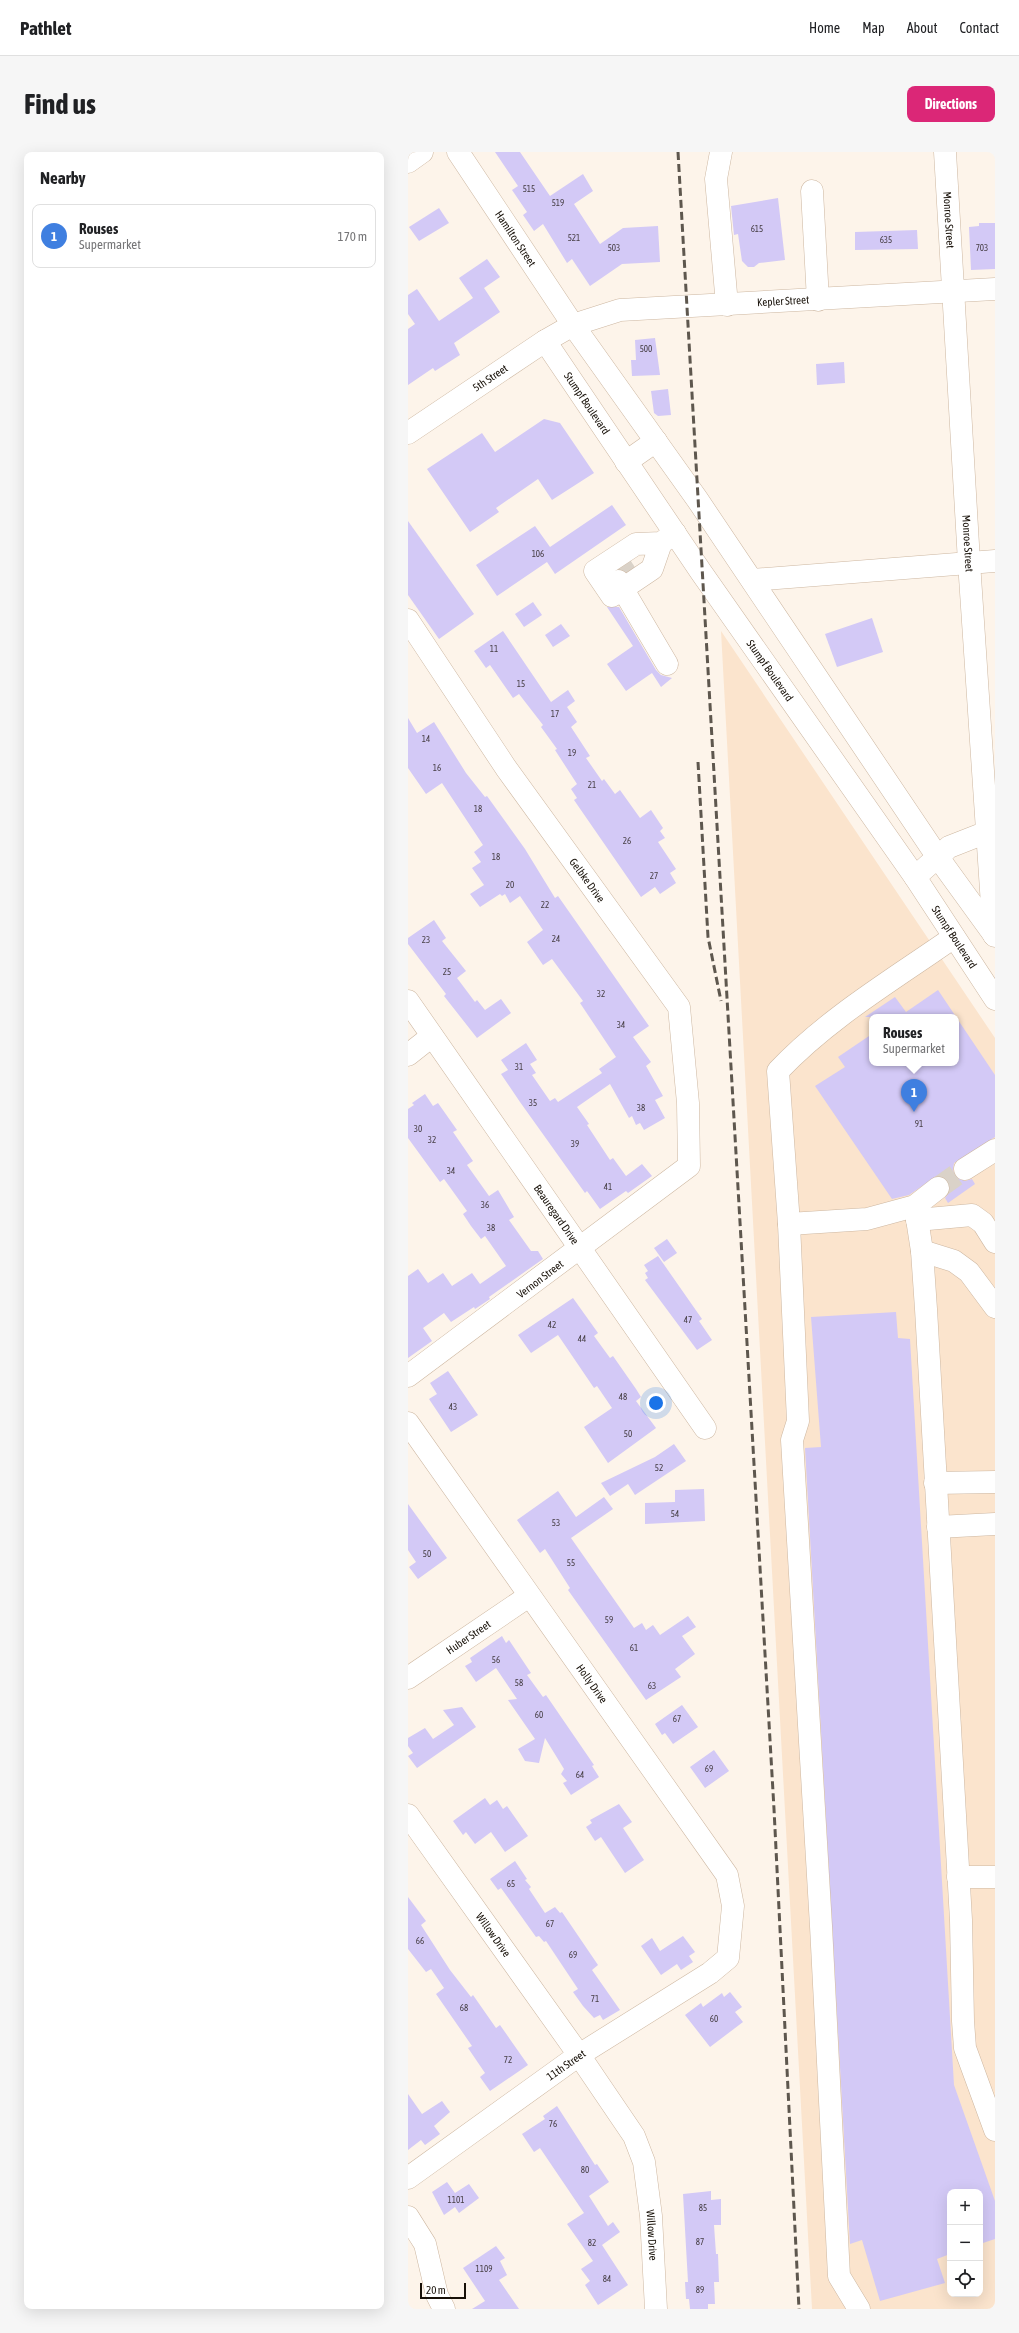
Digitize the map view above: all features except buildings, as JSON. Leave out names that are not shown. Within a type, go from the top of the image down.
[{"type":"street","points":[[408,162],[422,152]]},
{"type":"street","name":"Hamilton Street","points":[[458,152],[573,325]]},
{"type":"street","points":[[721,152],[716,179],[727,305]]},
{"type":"street","name":"Monroe Street","points":[[945,152],[969,562],[991,830],[995,936]]},
{"type":"street","points":[[812,191],[818,300]]},
{"type":"street","name":"Kepler Street","points":[[573,325],[620,310],[995,289]]},
{"type":"street","points":[[573,325],[656,441],[752,580],[937,856],[995,936]]},
{"type":"street","name":"5th Street","points":[[408,434],[545,341],[573,325]]},
{"type":"street","name":"Stumpf Boulevard","points":[[545,341],[626,462],[668,538],[915,877],[995,999]]},
{"type":"street","points":[[626,462],[656,441]]},
{"type":"street","points":[[667,664],[629,567],[668,538]]},
{"type":"street","points":[[752,580],[995,561]]},
{"type":"street","name":"Gelbke Drive","points":[[408,620],[506,768],[679,1007],[688,1104],[689,1166]]},
{"type":"street","points":[[915,877],[949,847],[991,830]]},
{"type":"street","points":[[859,2309],[839,2276],[821,1926],[792,1440],[798,1421],[789,1224],[778,1071],[799,1049],[820,1031],[954,937]]},
{"type":"street","name":"Beauregard Drive","points":[[408,1001],[705,1428]]},
{"type":"street","points":[[408,1055],[432,1036]]},
{"type":"street","points":[[965,1169],[995,1150]]},
{"type":"street","name":"Vernon Street","points":[[408,1376],[689,1166]]},
{"type":"street","points":[[916,1213],[938,1188]]},
{"type":"street","points":[[789,1224],[867,1219],[916,1213],[972,1215],[983,1223],[995,1242]]},
{"type":"street","points":[[916,1213],[922,1250],[958,1877],[966,2048],[995,2130]]},
{"type":"street","points":[[922,1250],[954,1261],[970,1272],[995,1307]]},
{"type":"street","name":"Holly Drive","points":[[408,1423],[727,1875],[734,1906],[728,1958]]},
{"type":"street","points":[[935,1483],[995,1482]]},
{"type":"street","points":[[938,1526],[995,1524]]},
{"type":"street","name":"Huber Street","points":[[408,1678],[529,1596]]},
{"type":"street","name":"Willow Drive","points":[[408,1815],[579,2055],[634,2136],[644,2162],[651,2216],[656,2309]]},
{"type":"street","points":[[958,1877],[995,1877]]},
{"type":"street","name":"11th Street","points":[[408,2178],[579,2055],[710,1973],[728,1958]]},
{"type":"street","points":[[408,2217],[425,2244],[437,2295],[444,2309]]},
{"type":"shaded area","points":[[721,631],[995,1038],[995,2309],[812,2309]]},
{"type":"tunnel","points":[[621,566],[627,575]]},
{"type":"tunnel","points":[[938,1188],[965,1169]]},
{"type":"railway","points":[[678,152],[774,1809],[799,2309]]},
{"type":"railway","points":[[698,762],[708,937],[721,1001]]},
{"type":"place","name":"Rouses","points":[[914,1112]]}]
